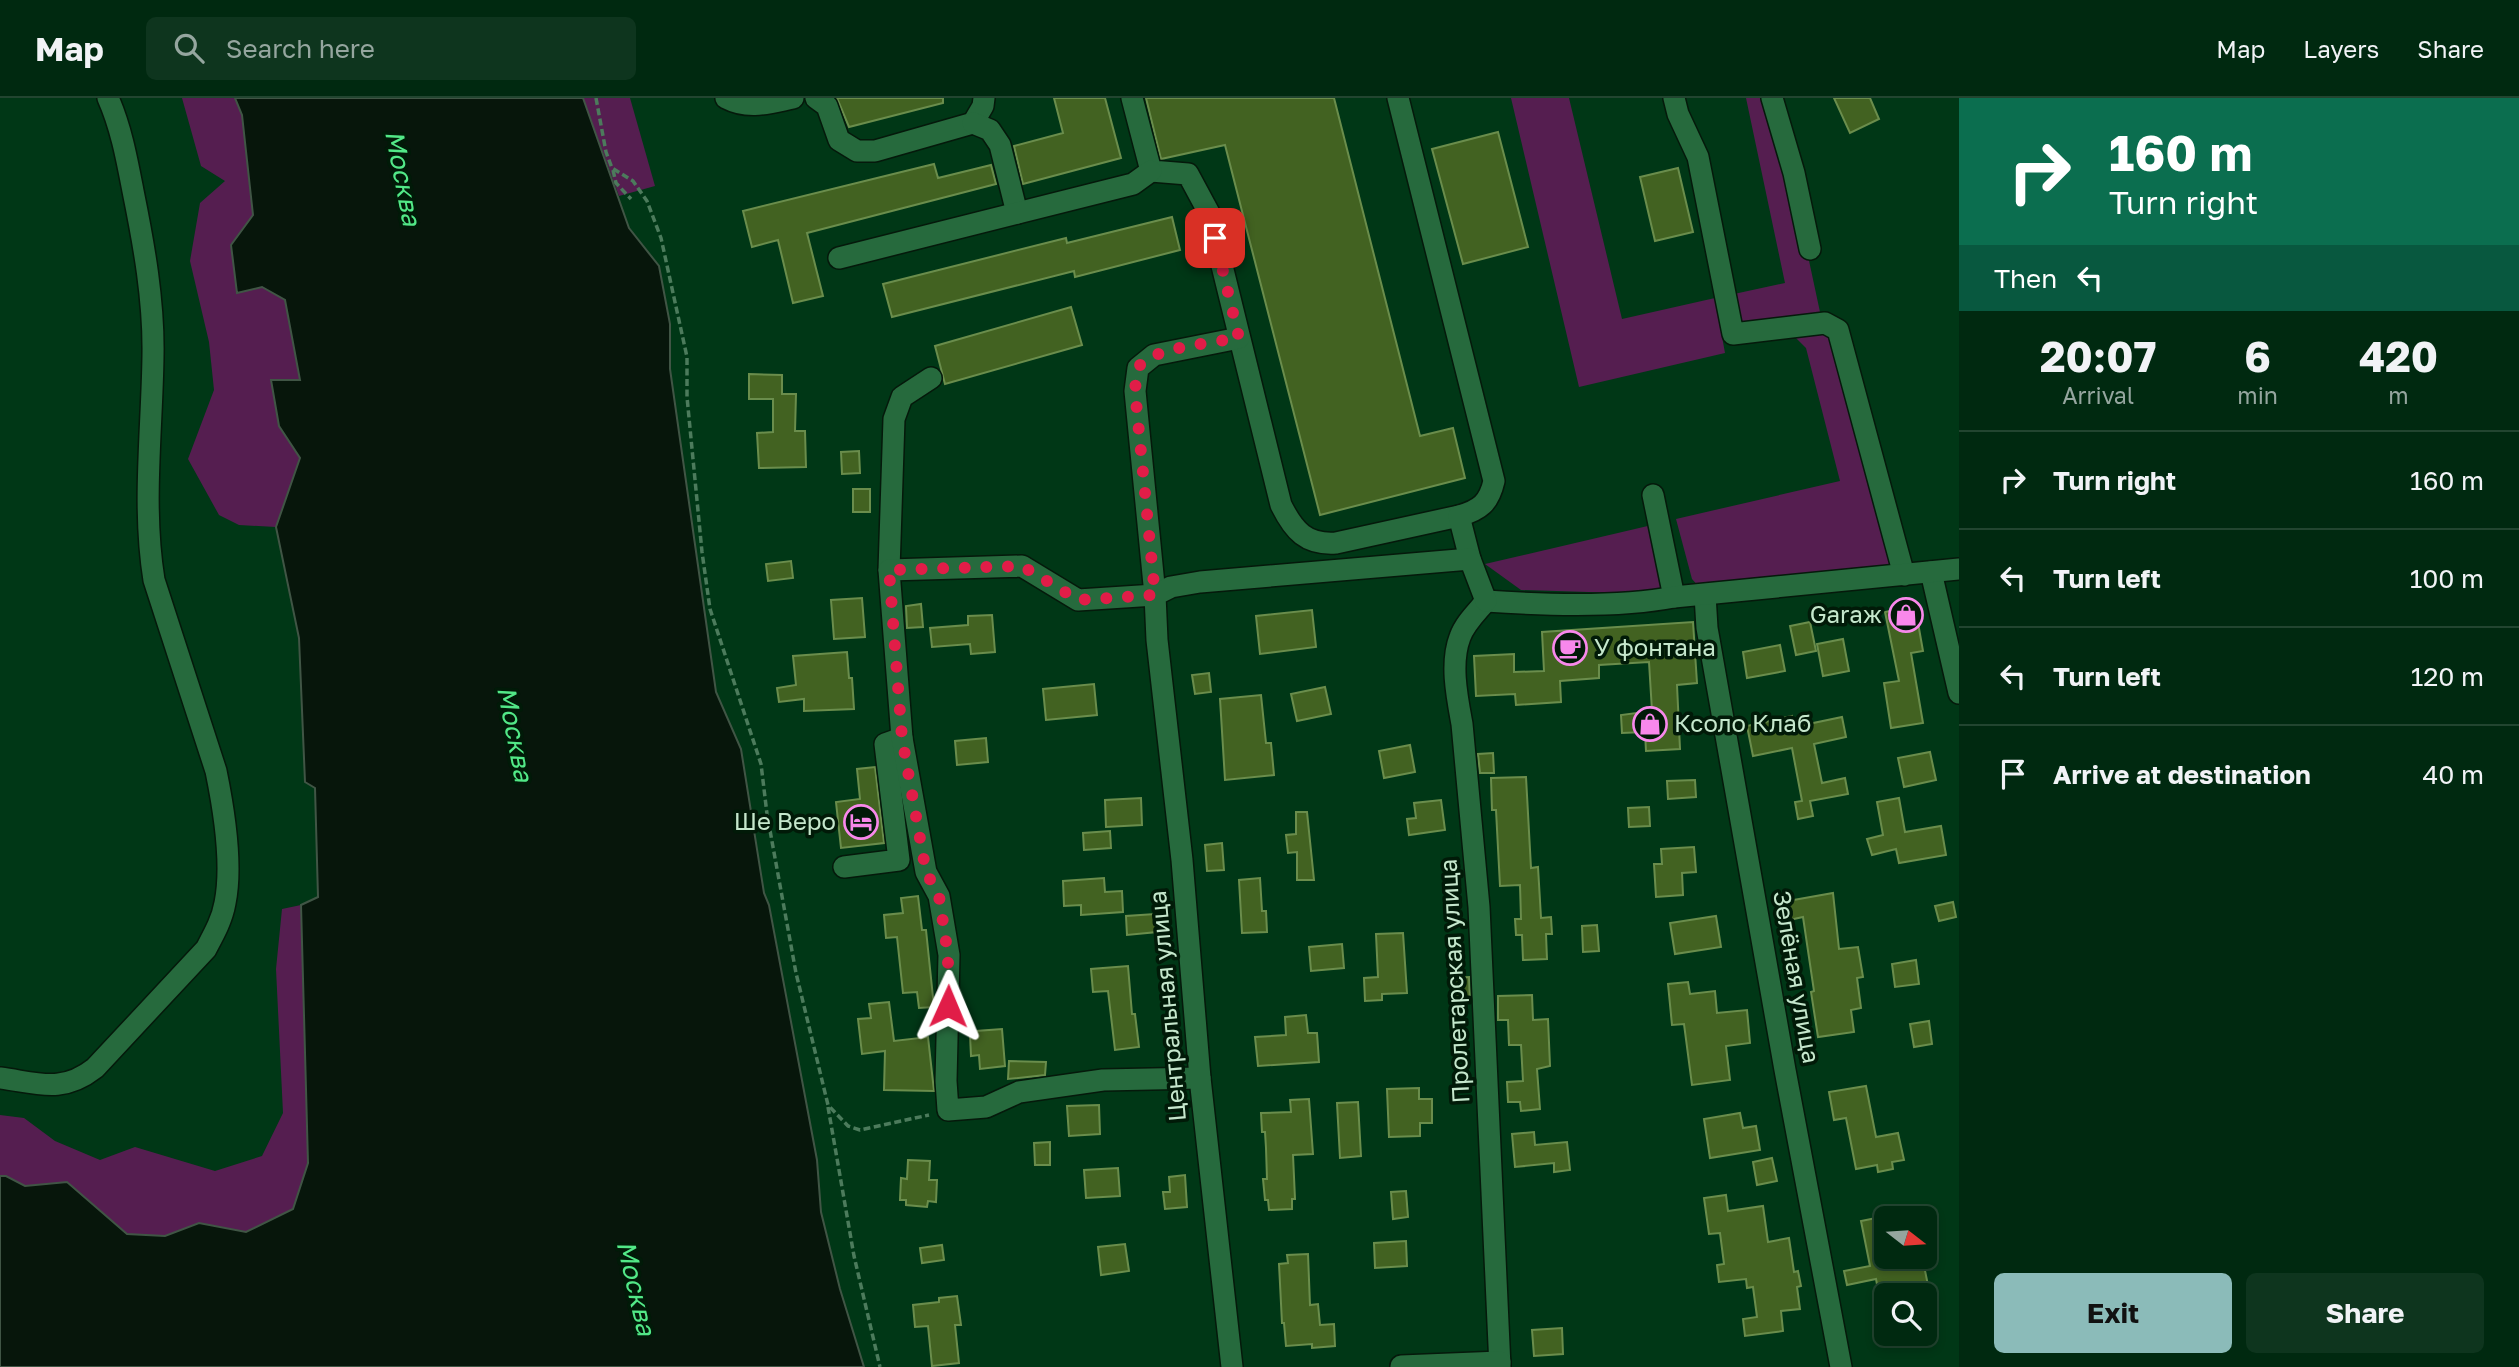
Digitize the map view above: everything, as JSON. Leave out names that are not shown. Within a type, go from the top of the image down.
[{"type":"street","points":[[0,1078],[57,1086],[81,1080],[206,949],[218,927],[228,885],[222,804],[216,771],[154,580],[149,549],[153,356],[151,307],[140,227],[114,112],[108,98]]},
{"type":"street","points":[[726,98],[738,104],[754,106],[793,98]]},
{"type":"street","points":[[816,98],[827,106],[839,141],[858,151],[875,151],[973,123],[990,130],[1000,145],[1017,213]]},
{"type":"street","points":[[973,123],[983,106],[984,98]]},
{"type":"street","points":[[1132,98],[1151,172]]},
{"type":"street","points":[[839,258],[1133,184],[1151,172],[1188,174],[1209,213],[1281,505],[1290,523],[1303,536],[1320,544],[1336,543],[1473,512],[1485,505],[1494,481],[1398,98]]},
{"type":"street","points":[[1674,98],[1678,114],[1698,157],[1733,334],[1825,323],[1838,330],[1904,575]]},
{"type":"street","points":[[1772,98],[1794,173],[1810,249]]},
{"type":"street","name":"Центральная улица","points":[[1231,1367],[1199,1078],[1182,860],[1157,640],[1135,391],[1138,368],[1154,355],[1239,338]]},
{"type":"street","points":[[931,378],[902,397],[894,419],[889,570],[902,738],[926,872],[939,896],[948,955],[948,1110],[986,1107],[1019,1092],[1103,1080],[1199,1078]]},
{"type":"street","points":[[1653,495],[1674,597]]},
{"type":"street","points":[[1459,516],[1470,559],[1486,601],[1529,604],[1651,601],[1959,569]]},
{"type":"street","points":[[889,570],[1022,566],[1078,600],[1155,595],[1171,587],[1200,582],[1470,559]]},
{"type":"street","points":[[1931,572],[1959,693]]},
{"type":"street","name":"Зелёная улица","points":[[1705,595],[1707,628],[1773,1003],[1841,1367]]},
{"type":"street","name":"Пролетарская улица","points":[[1486,601],[1460,637],[1456,662],[1479,907],[1500,1364]]},
{"type":"street","points":[[844,867],[898,860],[885,744],[902,738]]},
{"type":"street","points":[[1401,1366],[1500,1364]]},
{"type":"path","points":[[596,98],[606,152],[617,183],[631,199]]},
{"type":"path","points":[[612,169],[633,181],[647,201],[661,238],[687,357],[687,397],[710,608],[761,764],[767,814],[796,973],[828,1105],[854,1256],[880,1367]]},
{"type":"path","points":[[828,1105],[848,1126],[860,1130],[906,1122],[948,1110]]},
{"type":"shaded area","points":[[182,98],[235,98],[242,115],[253,215],[231,245],[238,292],[262,287],[285,300],[300,380],[271,380],[279,426],[300,458],[276,527],[239,525],[219,515],[188,459],[214,390],[209,342],[190,261],[200,203],[225,181],[201,166]]},
{"type":"shaded area","points":[[583,98],[630,98],[655,186],[619,196]]},
{"type":"shaded area","points":[[1511,98],[1569,98],[1622,319],[1715,298],[1725,353],[1579,387]]},
{"type":"shaded area","points":[[1746,98],[1769,98],[1790,172],[1820,312],[1742,323],[1734,294],[1785,283]]},
{"type":"shaded area","points":[[1820,331],[1832,340],[1894,572],[1700,588],[1692,579],[1676,519],[1840,481],[1806,348],[1795,337]]},
{"type":"shaded area","points":[[1652,525],[1664,584],[1653,594],[1521,590],[1485,564]]},
{"type":"shaded area","points":[[301,905],[308,1164],[293,1209],[246,1232],[199,1223],[165,1236],[126,1234],[67,1182],[25,1186],[6,1176],[0,1176],[0,1115],[24,1118],[55,1141],[100,1160],[135,1147],[215,1171],[262,1156],[283,1113],[276,969],[282,909]]},
{"type":"water","name":"Москва","points":[[235,98],[583,98],[629,228],[659,266],[670,324],[670,369],[716,692],[741,749],[764,893],[769,905],[817,1160],[821,1212],[840,1289],[864,1367],[0,1367],[0,1176],[6,1176],[25,1186],[67,1182],[127,1234],[165,1236],[199,1223],[246,1232],[293,1209],[308,1163],[301,905],[318,897],[315,788],[305,782],[299,638],[276,527],[300,458],[279,426],[271,380],[300,380],[285,300],[262,287],[237,293],[231,245],[253,215],[242,115]]},
{"type":"building","points":[[837,98],[943,98],[943,103],[849,127]]},
{"type":"building","points":[[1054,98],[1105,98],[1121,158],[1023,184],[1014,146],[1063,133]]},
{"type":"building","points":[[1146,98],[1334,98],[1420,436],[1453,428],[1465,478],[1320,515],[1225,145],[1161,159]]},
{"type":"building","points":[[1834,98],[1870,98],[1879,119],[1850,133]]},
{"type":"building","points":[[1498,132],[1528,247],[1463,264],[1432,149]]},
{"type":"building","points":[[934,164],[938,178],[991,165],[996,184],[807,233],[823,296],[793,303],[778,240],[752,247],[743,211]]},
{"type":"building","points":[[1678,168],[1693,232],[1655,241],[1640,177]]},
{"type":"building","points":[[1172,217],[1180,250],[1075,277],[1074,271],[892,317],[883,284],[1066,238],[1067,243]]},
{"type":"building","points":[[1071,307],[1082,345],[945,384],[935,346]]},
{"type":"building","points":[[749,374],[782,375],[782,394],[796,394],[795,431],[805,431],[806,467],[759,468],[757,433],[773,432],[773,399],[749,399]]},
{"type":"building","points":[[859,451],[860,473],[842,474],[841,452]]},
{"type":"building","points":[[853,489],[870,489],[870,512],[853,512]]},
{"type":"building","points":[[791,561],[793,578],[768,581],[766,564]]},
{"type":"building","points":[[862,598],[865,637],[834,639],[831,600]]},
{"type":"building","points":[[921,604],[923,627],[907,628],[906,606]]},
{"type":"building","points":[[1915,606],[1923,651],[1911,653],[1923,723],[1891,728],[1884,683],[1899,681],[1885,612]]},
{"type":"building","points":[[1312,610],[1316,647],[1260,654],[1256,616]]},
{"type":"building","points":[[992,615],[995,652],[971,654],[970,644],[932,647],[930,628],[968,625],[968,616]]},
{"type":"building","points":[[1693,622],[1697,683],[1677,685],[1680,749],[1646,751],[1645,732],[1622,733],[1621,715],[1652,711],[1649,662],[1599,665],[1599,678],[1560,681],[1561,702],[1516,705],[1515,694],[1476,696],[1474,656],[1514,654],[1514,672],[1544,671],[1542,632]]},
{"type":"building","points":[[1810,622],[1816,651],[1796,655],[1790,626]]},
{"type":"building","points":[[1843,639],[1849,671],[1823,676],[1817,644]]},
{"type":"building","points":[[1780,645],[1785,671],[1747,678],[1743,652]]},
{"type":"building","points":[[847,652],[854,709],[804,711],[804,699],[779,702],[777,688],[796,685],[793,656]]},
{"type":"building","points":[[1209,673],[1211,692],[1195,694],[1192,675]]},
{"type":"building","points":[[1094,684],[1097,715],[1046,720],[1043,689]]},
{"type":"building","points":[[1325,687],[1331,714],[1297,721],[1291,694]]},
{"type":"building","points":[[1261,695],[1266,743],[1271,743],[1274,775],[1225,780],[1220,699]]},
{"type":"building","points":[[1792,716],[1794,727],[1842,717],[1846,737],[1814,744],[1822,783],[1845,778],[1848,794],[1810,801],[1813,816],[1798,819],[1795,802],[1802,801],[1792,748],[1753,756],[1747,726]]},
{"type":"building","points":[[986,738],[988,762],[957,765],[955,741]]},
{"type":"building","points":[[1410,745],[1415,772],[1384,778],[1379,751]]},
{"type":"building","points":[[1930,752],[1936,780],[1904,787],[1898,758]]},
{"type":"building","points":[[1493,753],[1494,773],[1480,773],[1478,754]]},
{"type":"building","name":"Ше Веро","points":[[875,767],[884,843],[841,848],[836,802],[860,799],[857,769]]},
{"type":"building","points":[[1526,777],[1531,868],[1538,867],[1541,918],[1551,917],[1552,934],[1546,934],[1547,959],[1523,960],[1522,935],[1516,935],[1515,919],[1521,919],[1520,885],[1500,886],[1496,810],[1492,810],[1491,778]]},
{"type":"building","points":[[1695,780],[1696,797],[1668,799],[1667,781]]},
{"type":"building","points":[[1141,798],[1142,825],[1106,827],[1105,800]]},
{"type":"building","points":[[1899,798],[1905,832],[1941,826],[1946,855],[1899,863],[1896,849],[1872,855],[1867,839],[1883,835],[1877,802]]},
{"type":"building","points":[[1441,800],[1445,830],[1409,835],[1407,819],[1416,818],[1414,803]]},
{"type":"building","points":[[1649,807],[1650,826],[1629,827],[1628,808]]},
{"type":"building","points":[[1296,812],[1307,812],[1314,880],[1297,880],[1297,852],[1288,853],[1286,835],[1296,834]]},
{"type":"building","points":[[1110,831],[1111,848],[1084,850],[1083,833]]},
{"type":"building","points":[[1222,843],[1224,870],[1207,871],[1205,845]]},
{"type":"building","points":[[1694,847],[1696,872],[1682,873],[1683,895],[1656,897],[1654,864],[1662,864],[1661,849]]},
{"type":"building","points":[[1104,878],[1105,892],[1122,891],[1123,912],[1081,915],[1081,905],[1064,906],[1063,881]]},
{"type":"building","points":[[1260,878],[1262,911],[1266,911],[1267,932],[1242,933],[1239,880]]},
{"type":"building","points":[[1833,893],[1839,949],[1858,947],[1863,977],[1857,978],[1861,1008],[1851,1010],[1854,1032],[1818,1037],[1803,917],[1780,922],[1776,903]]},
{"type":"building","points":[[918,896],[922,930],[926,930],[934,1007],[919,1008],[917,992],[903,993],[897,937],[886,938],[884,915],[903,913],[901,898]]},
{"type":"building","points":[[1953,902],[1956,917],[1939,921],[1935,906]]},
{"type":"building","points":[[1155,914],[1157,932],[1127,935],[1126,916]]},
{"type":"building","points":[[1716,916],[1721,947],[1675,954],[1670,923]]},
{"type":"building","points":[[1597,925],[1599,951],[1583,952],[1582,926]]},
{"type":"building","points":[[1403,933],[1407,993],[1382,994],[1382,1000],[1365,1001],[1364,978],[1378,977],[1376,934]]},
{"type":"building","points":[[1342,944],[1344,968],[1311,971],[1309,947]]},
{"type":"building","points":[[1916,960],[1919,984],[1895,987],[1892,964]]},
{"type":"building","points":[[1128,966],[1132,1014],[1135,1014],[1139,1047],[1115,1050],[1108,991],[1093,992],[1091,969]]},
{"type":"building","points":[[1469,977],[1470,1002],[1452,1003],[1451,978]]},
{"type":"building","points":[[1688,982],[1690,994],[1715,991],[1717,1013],[1747,1010],[1750,1043],[1726,1046],[1730,1080],[1692,1085],[1684,1024],[1672,1025],[1668,984]]},
{"type":"building","points":[[1532,995],[1533,1020],[1548,1019],[1550,1066],[1537,1069],[1540,1109],[1521,1111],[1520,1102],[1508,1102],[1507,1082],[1523,1081],[1521,1045],[1509,1045],[1508,1020],[1498,1020],[1498,996]]},
{"type":"building","points":[[889,1002],[894,1041],[928,1037],[934,1091],[884,1090],[885,1051],[862,1054],[858,1019],[871,1018],[869,1004]]},
{"type":"building","points":[[1306,1015],[1308,1033],[1317,1033],[1319,1062],[1258,1066],[1255,1037],[1286,1035],[1285,1017]]},
{"type":"building","points":[[1929,1021],[1932,1044],[1914,1047],[1910,1024]]},
{"type":"building","points":[[1002,1029],[1005,1066],[980,1069],[979,1055],[971,1056],[970,1035],[977,1034],[976,1031]]},
{"type":"building","points":[[1009,1061],[1046,1062],[1045,1075],[1008,1079]]},
{"type":"building","points":[[1866,1086],[1876,1137],[1898,1133],[1904,1160],[1892,1162],[1893,1169],[1878,1172],[1877,1165],[1856,1169],[1846,1118],[1834,1120],[1829,1092]]},
{"type":"building","points":[[1419,1088],[1419,1099],[1432,1099],[1432,1123],[1420,1123],[1420,1136],[1389,1137],[1387,1089]]},
{"type":"building","points":[[1309,1099],[1313,1154],[1293,1155],[1295,1199],[1292,1199],[1292,1209],[1269,1210],[1263,1179],[1267,1179],[1265,1132],[1262,1132],[1261,1113],[1291,1112],[1290,1100]]},
{"type":"building","points":[[1358,1102],[1361,1156],[1340,1158],[1337,1103]]},
{"type":"building","points":[[1099,1105],[1100,1134],[1069,1136],[1067,1106]]},
{"type":"building","points":[[1740,1113],[1743,1128],[1756,1126],[1760,1150],[1710,1158],[1704,1119]]},
{"type":"building","points":[[1534,1132],[1535,1145],[1567,1142],[1570,1170],[1554,1172],[1554,1163],[1515,1167],[1512,1134]]},
{"type":"building","points":[[1050,1142],[1050,1165],[1035,1165],[1034,1143]]},
{"type":"building","points":[[1772,1158],[1777,1181],[1757,1185],[1753,1162]]},
{"type":"building","points":[[908,1160],[930,1161],[929,1180],[937,1180],[936,1202],[928,1201],[927,1207],[906,1205],[906,1200],[900,1200],[901,1178],[907,1179]]},
{"type":"building","points":[[1118,1168],[1120,1196],[1086,1198],[1084,1170]]},
{"type":"building","points":[[1185,1175],[1187,1207],[1165,1209],[1163,1192],[1170,1192],[1169,1177]]},
{"type":"building","points":[[1406,1191],[1408,1217],[1393,1219],[1391,1192]]},
{"type":"building","points":[[1726,1195],[1728,1211],[1763,1206],[1768,1242],[1789,1238],[1794,1272],[1798,1271],[1801,1286],[1797,1287],[1800,1309],[1781,1311],[1783,1331],[1745,1336],[1743,1319],[1757,1317],[1753,1287],[1747,1288],[1746,1279],[1719,1282],[1717,1265],[1724,1264],[1720,1233],[1709,1234],[1704,1198]]},
{"type":"building","points":[[1874,1218],[1874,1269],[1925,1269],[1928,1283],[1877,1283],[1876,1279],[1847,1285],[1844,1271],[1870,1266],[1861,1221]]},
{"type":"building","points":[[1406,1241],[1407,1266],[1375,1268],[1374,1243]]},
{"type":"building","points":[[1125,1244],[1129,1271],[1101,1275],[1098,1247]]},
{"type":"building","points":[[942,1245],[944,1260],[922,1263],[920,1248]]},
{"type":"building","points":[[1308,1254],[1310,1305],[1318,1304],[1320,1325],[1334,1324],[1335,1346],[1286,1346],[1279,1264],[1288,1263],[1287,1255]]},
{"type":"building","points":[[957,1296],[961,1325],[955,1325],[959,1363],[932,1366],[928,1326],[915,1327],[913,1305],[939,1302],[939,1298]]},
{"type":"building","points":[[1562,1328],[1563,1354],[1534,1356],[1532,1330]]},
{"type":"place","name":"Garaж","points":[[1906,615]]},
{"type":"place","name":"У фонтана","points":[[1570,648]]},
{"type":"place","name":"Ксоло Клаб","points":[[1650,724]]},
{"type":"place","name":"Ше Веро","points":[[861,822]]},
{"type":"route","points":[[948,1006],[948,955],[939,896],[926,872],[902,738],[889,570],[1022,566],[1078,600],[1155,595],[1135,391],[1136,377],[1138,368],[1154,355],[1239,338],[1215,238]]}]
